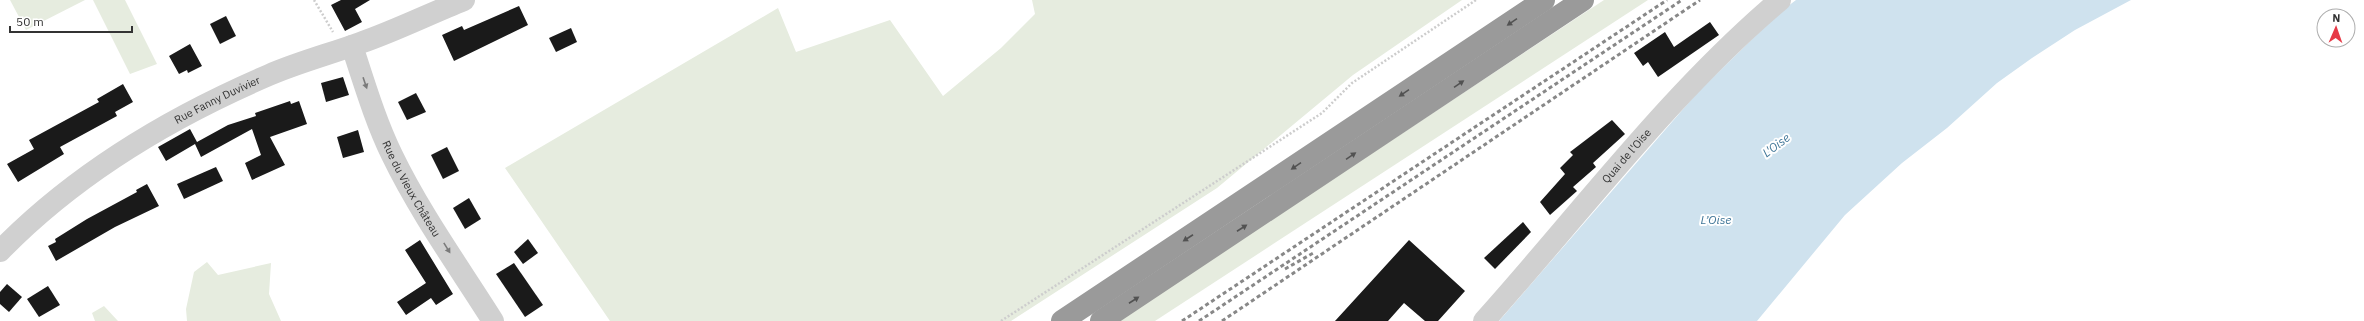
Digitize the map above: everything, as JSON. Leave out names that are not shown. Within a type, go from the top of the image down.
[{"type":"highway","points":[[1062,321],[1544,0]]},
{"type":"highway","points":[[1101,321],[1583,0]]},
{"type":"street","name":"Rue Fanny Duvivier","points":[[0,249],[67,190],[149,137],[200,108],[262,78],[347,48],[464,0]]},
{"type":"street","name":"Quai de l'Oise","points":[[1484,321],[1686,91],[1730,45],[1780,0]]},
{"type":"street","name":"Rue du Vieux Château","points":[[347,48],[392,156],[414,196],[493,321]]},
{"type":"path","points":[[314,0],[347,48]]},
{"type":"path","points":[[1001,321],[1322,113],[1352,83],[1476,0]]},
{"type":"shaded area","points":[[10,0],[85,0],[26,30]]},
{"type":"shaded area","points":[[93,0],[125,0],[157,64],[130,74]]},
{"type":"shaded area","points":[[1032,0],[1462,0],[1353,75],[1217,188],[1011,321],[610,321],[505,168],[778,8],[796,52],[890,20],[943,96],[1001,48],[1035,14]]},
{"type":"shaded area","points":[[1604,0],[1648,0],[1155,321],[1118,321]]},
{"type":"shaded area","points":[[207,262],[218,275],[271,263],[269,294],[281,321],[187,321],[186,309],[194,272]]},
{"type":"shaded area","points":[[104,306],[118,321],[95,321],[92,313]]},
{"type":"water","name":"L’Oise","points":[[1796,0],[2131,0],[2075,30],[2032,58],[1997,83],[1947,128],[1902,163],[1845,215],[1757,321],[1499,321],[1698,92],[1779,13]]},
{"type":"building","points":[[341,0],[370,0],[355,9],[362,22],[345,31],[331,5]]},
{"type":"building","points":[[519,6],[528,25],[454,61],[442,35],[462,26],[464,30]]},
{"type":"building","points":[[226,16],[236,36],[220,44],[210,24]]},
{"type":"building","points":[[1710,22],[1719,35],[1658,77],[1648,62],[1643,66],[1634,53],[1665,32],[1674,47]]},
{"type":"building","points":[[571,28],[577,42],[556,52],[549,38]]},
{"type":"building","points":[[190,44],[202,66],[188,73],[187,70],[179,74],[169,56]]},
{"type":"building","points":[[343,77],[349,95],[326,102],[321,83]]},
{"type":"building","points":[[123,84],[133,102],[115,112],[117,116],[60,147],[64,154],[18,182],[7,164],[34,149],[29,140],[99,102],[97,99]]},
{"type":"building","points":[[416,93],[426,112],[407,120],[398,102]]},
{"type":"building","points":[[290,101],[291,104],[299,101],[307,124],[270,137],[285,165],[252,180],[245,163],[261,155],[252,129],[201,157],[195,144],[166,161],[158,147],[190,129],[197,142],[228,125],[256,116],[255,113]]},
{"type":"building","points":[[1612,120],[1625,134],[1593,163],[1596,167],[1573,187],[1577,191],[1550,215],[1540,202],[1565,174],[1560,168],[1573,155],[1570,152]]},
{"type":"building","points":[[358,130],[364,152],[343,158],[337,137]]},
{"type":"building","points":[[447,147],[459,171],[443,179],[431,155]]},
{"type":"building","points":[[216,167],[223,181],[184,199],[177,184]]},
{"type":"building","points":[[147,184],[159,206],[115,227],[56,261],[48,246],[56,242],[55,239],[87,219],[137,192],[136,190]]},
{"type":"building","points":[[469,198],[481,219],[465,229],[453,208]]},
{"type":"building","points":[[1523,222],[1531,232],[1495,269],[1484,258]]},
{"type":"building","points":[[528,239],[538,253],[523,264],[514,252]]},
{"type":"building","points":[[420,240],[453,294],[436,305],[431,298],[406,315],[397,302],[426,283],[405,250]]},
{"type":"building","points":[[1409,240],[1465,291],[1438,321],[1425,321],[1404,303],[1388,321],[1335,321]]},
{"type":"building","points":[[514,263],[543,305],[525,317],[496,274]]},
{"type":"building","points":[[7,284],[22,297],[9,312],[0,304],[0,292]]},
{"type":"building","points":[[48,286],[60,305],[39,317],[27,299]]},
{"type":"railway","points":[[1182,321],[1667,0]]},
{"type":"railway","points":[[1199,321],[1682,0]]},
{"type":"railway","points":[[1222,321],[1700,0]]},
{"type":"railway","points":[[1285,269],[1315,252]]},
{"type":"water label","name":"L'Oise","points":[[1776,145]]}]
